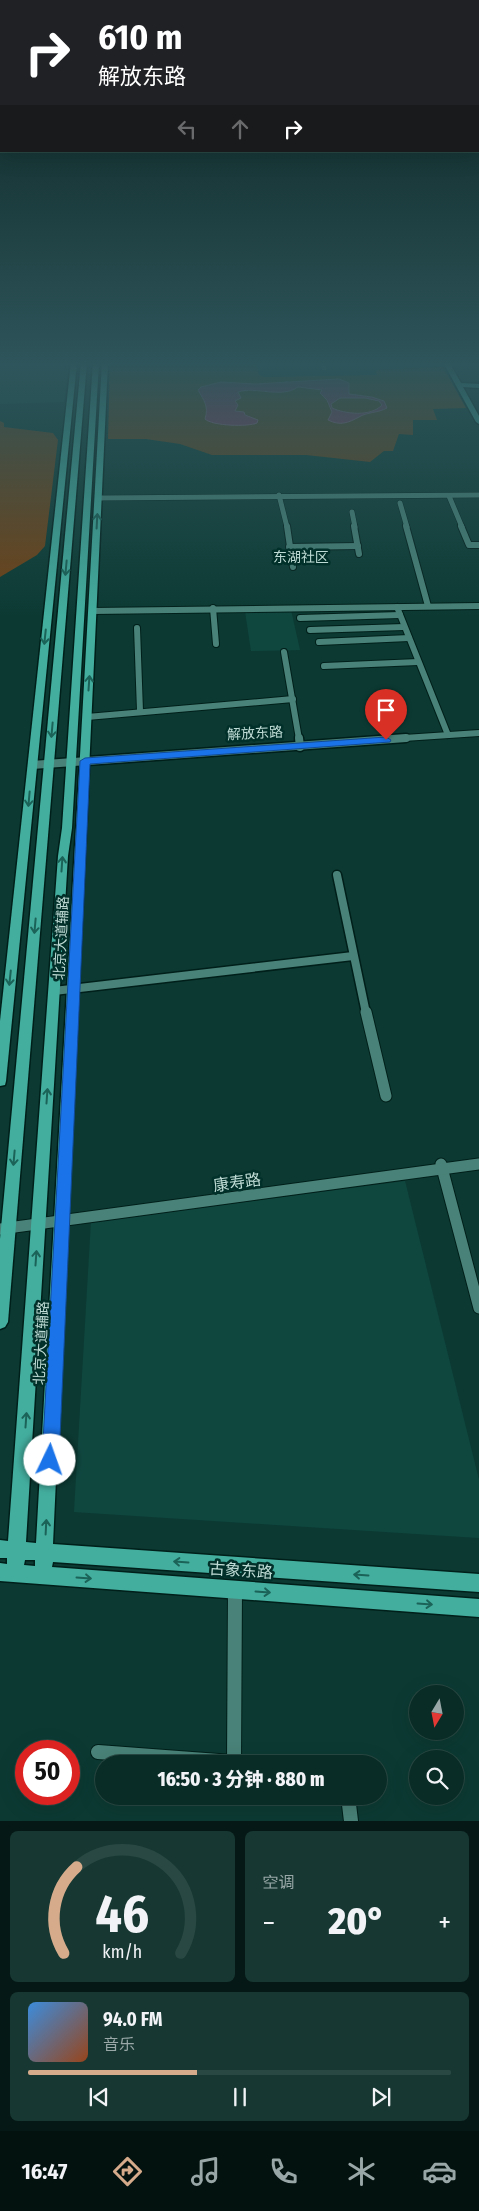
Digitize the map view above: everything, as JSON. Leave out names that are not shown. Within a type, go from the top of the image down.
[{"type":"main road","points":[[0,1081],[65,447]]},
{"type":"main road","points":[[0,1322],[4,1226],[49,762],[77,447]]},
{"type":"main road","points":[[8,1573],[8,1549],[38,1222],[71,760],[91,447]]},
{"type":"main road","name":"北京大道辅路","points":[[43,1576],[101,447]]},
{"type":"main road","name":"古象东路","points":[[8,1549],[479,1583]]},
{"type":"main road","name":"古象东路","points":[[8,1573],[479,1608]]},
{"type":"street","points":[[98,498],[279,495],[479,495]]},
{"type":"street","points":[[279,495],[286,519],[292,567]]},
{"type":"street","points":[[449,496],[469,545],[479,545]]},
{"type":"street","points":[[400,503],[428,606]]},
{"type":"street","points":[[352,512],[359,554]]},
{"type":"street","points":[[289,547],[358,546]]},
{"type":"street","points":[[397,606],[447,733]]},
{"type":"street","points":[[92,611],[479,606]]},
{"type":"street","points":[[213,608],[216,644]]},
{"type":"street","points":[[300,618],[400,615]]},
{"type":"street","points":[[310,630],[404,626]]},
{"type":"street","points":[[137,628],[140,711]]},
{"type":"street","points":[[319,642],[409,638]]},
{"type":"street","points":[[284,652],[300,745]]},
{"type":"street","points":[[324,666],[418,662]]},
{"type":"street","points":[[87,717],[293,699]]},
{"type":"street","name":"解放东路","points":[[32,763],[479,731]]},
{"type":"street","points":[[337,875],[353,956],[386,1096]]},
{"type":"street","points":[[54,991],[353,956]]},
{"type":"street","name":"康寿路","points":[[441,1167],[479,1159]]},
{"type":"street","name":"康寿路","points":[[4,1226],[441,1167],[479,1164]]},
{"type":"street","points":[[441,1167],[479,1308]]},
{"type":"street","points":[[234,1755],[235,1590]]},
{"type":"street","points":[[98,1752],[139,1755]]},
{"type":"street","points":[[349,1805],[350,1821]]},
{"type":"shaded area","points":[[0,447],[57,447],[45,546],[37,555],[0,577]]},
{"type":"shaded area","points":[[189,447],[394,447],[393,451],[384,451],[370,462],[306,455],[212,455]]},
{"type":"shaded area","points":[[291,610],[300,650],[251,651],[245,611]]},
{"type":"shaded area","points":[[405,1181],[479,1480],[479,1538],[74,1512],[91,1222]]},
{"type":"district","name":"东湖社区","points":[[301,557]]},
{"type":"route","points":[[50,1460],[85,761],[386,740]]}]
